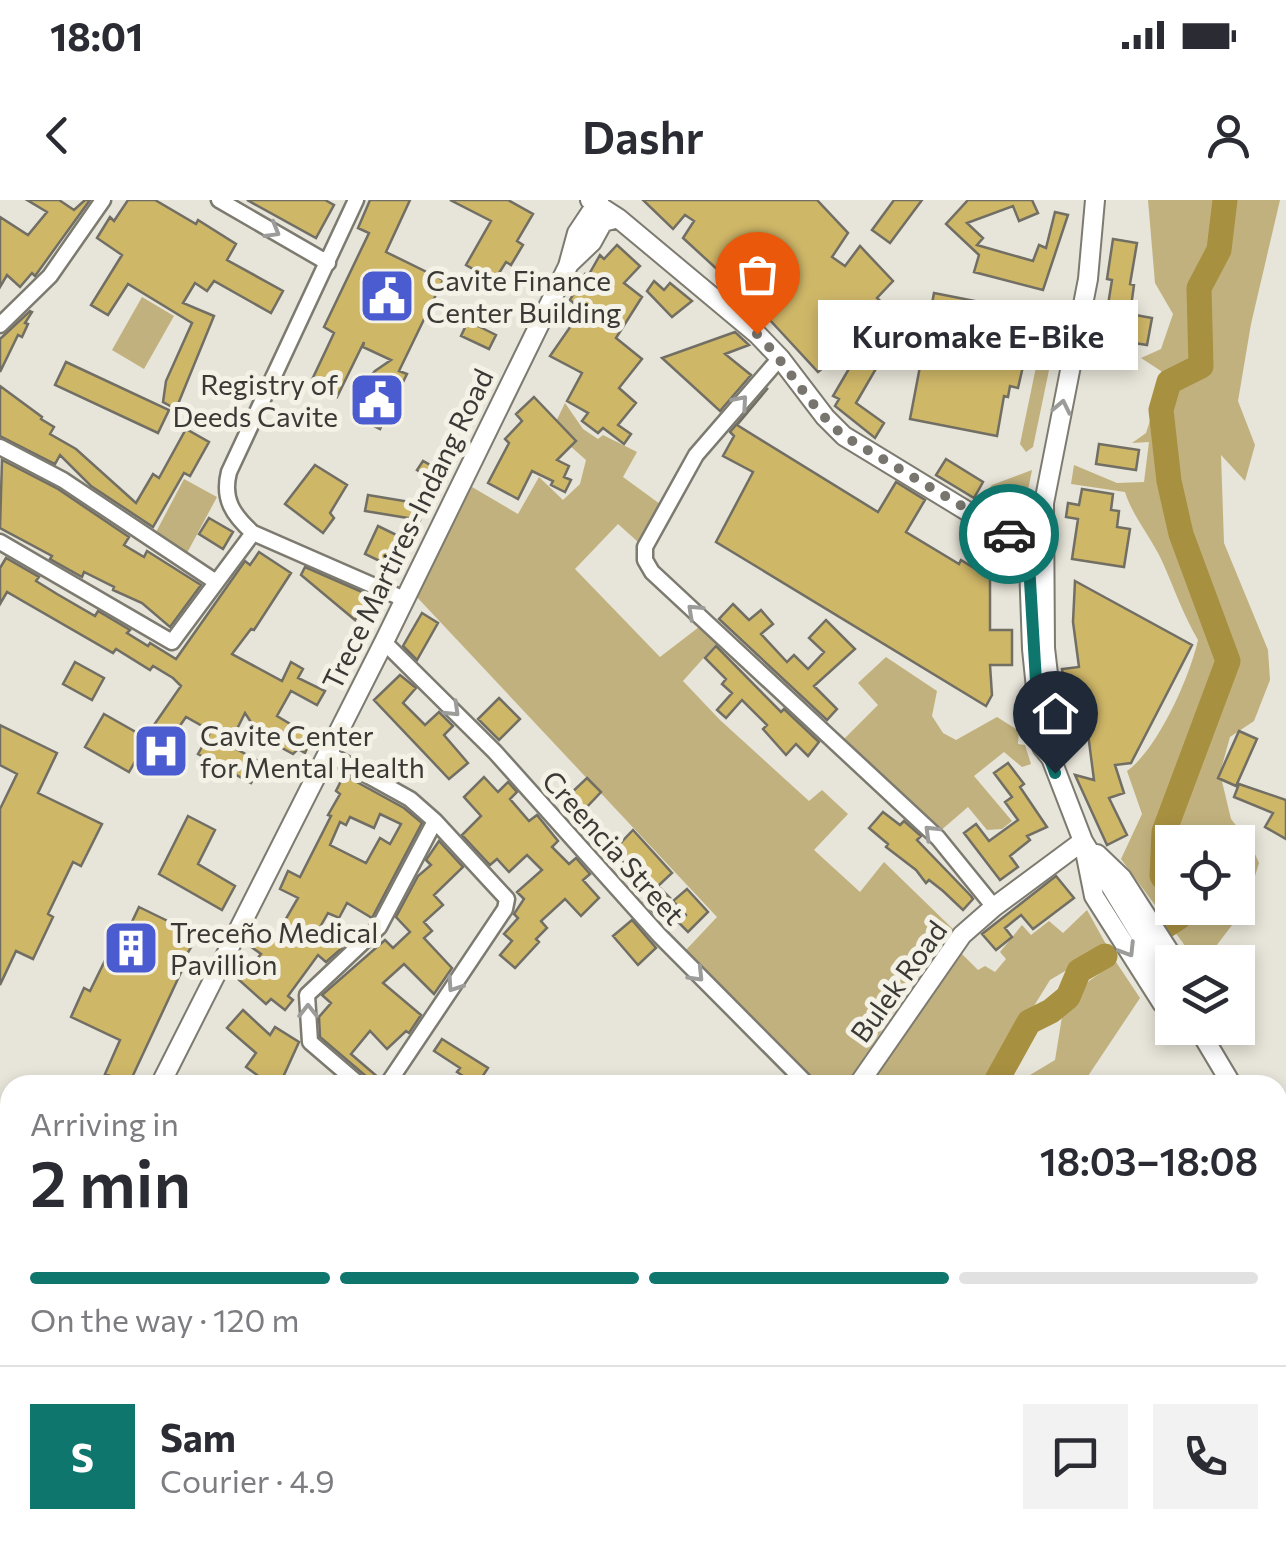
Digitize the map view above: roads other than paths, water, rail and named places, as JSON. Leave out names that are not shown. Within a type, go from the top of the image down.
[{"type":"main road","points":[[1051,758],[1056,744],[1044,618],[1044,503],[1088,279],[1094,200]]},
{"type":"main road","points":[[603,204],[724,305],[780,358],[824,417],[844,436],[1021,544],[1029,564],[1042,747],[1051,758],[1083,840],[1155,974]]},
{"type":"main road","name":"Trece Martires-Indang Road","points":[[568,266],[592,242],[603,222],[603,204]]},
{"type":"main road","name":"Trece Martires-Indang Road","points":[[165,1075],[384,642],[568,266],[578,233],[603,204]]},
{"type":"main road","points":[[1000,528],[1026,528],[1044,503]]},
{"type":"main road","name":"Bulek Road","points":[[865,1075],[951,948],[994,907],[1083,840]]},
{"type":"main road","points":[[1108,887],[1161,945]]},
{"type":"main road","points":[[1208,1045],[1226,1075]]},
{"type":"street","points":[[0,324],[50,276],[103,200]]},
{"type":"street","points":[[218,200],[328,263]]},
{"type":"street","points":[[356,200],[229,472],[227,501],[238,520],[253,533],[404,600]]},
{"type":"street","points":[[780,358],[696,455],[648,541],[644,560],[652,572],[938,838],[994,907]]},
{"type":"street","points":[[0,447],[62,480],[216,582]]},
{"type":"street","points":[[0,542],[172,642],[253,533]]},
{"type":"street","name":"Creencia Street","points":[[384,642],[484,741],[659,935],[798,1075]]},
{"type":"street","points":[[327,753],[403,794],[435,821],[505,895],[507,903],[394,1075]]},
{"type":"street","points":[[348,1075],[310,1042],[307,995],[379,928],[435,821]]},
{"type":"waterway","points":[[1167,825],[1228,661],[1181,534],[1169,481],[1161,410],[1169,382],[1201,366],[1199,288],[1219,250],[1225,200]]},
{"type":"waterway","points":[[1000,1075],[1029,1022],[1068,997],[1079,971],[1105,956]]},
{"type":"place","name":"Cavite Finance Center Building","points":[[387,296]]},
{"type":"place","name":"Kuromake E-Bike","points":[[757,334]]},
{"type":"place","name":"Registry of Deeds Cavite","points":[[377,400]]},
{"type":"place","name":"Cavite Center for Mental Health","points":[[161,751]]},
{"type":"place","name":"Treceño Medical Pavillion","points":[[131,948]]}]
